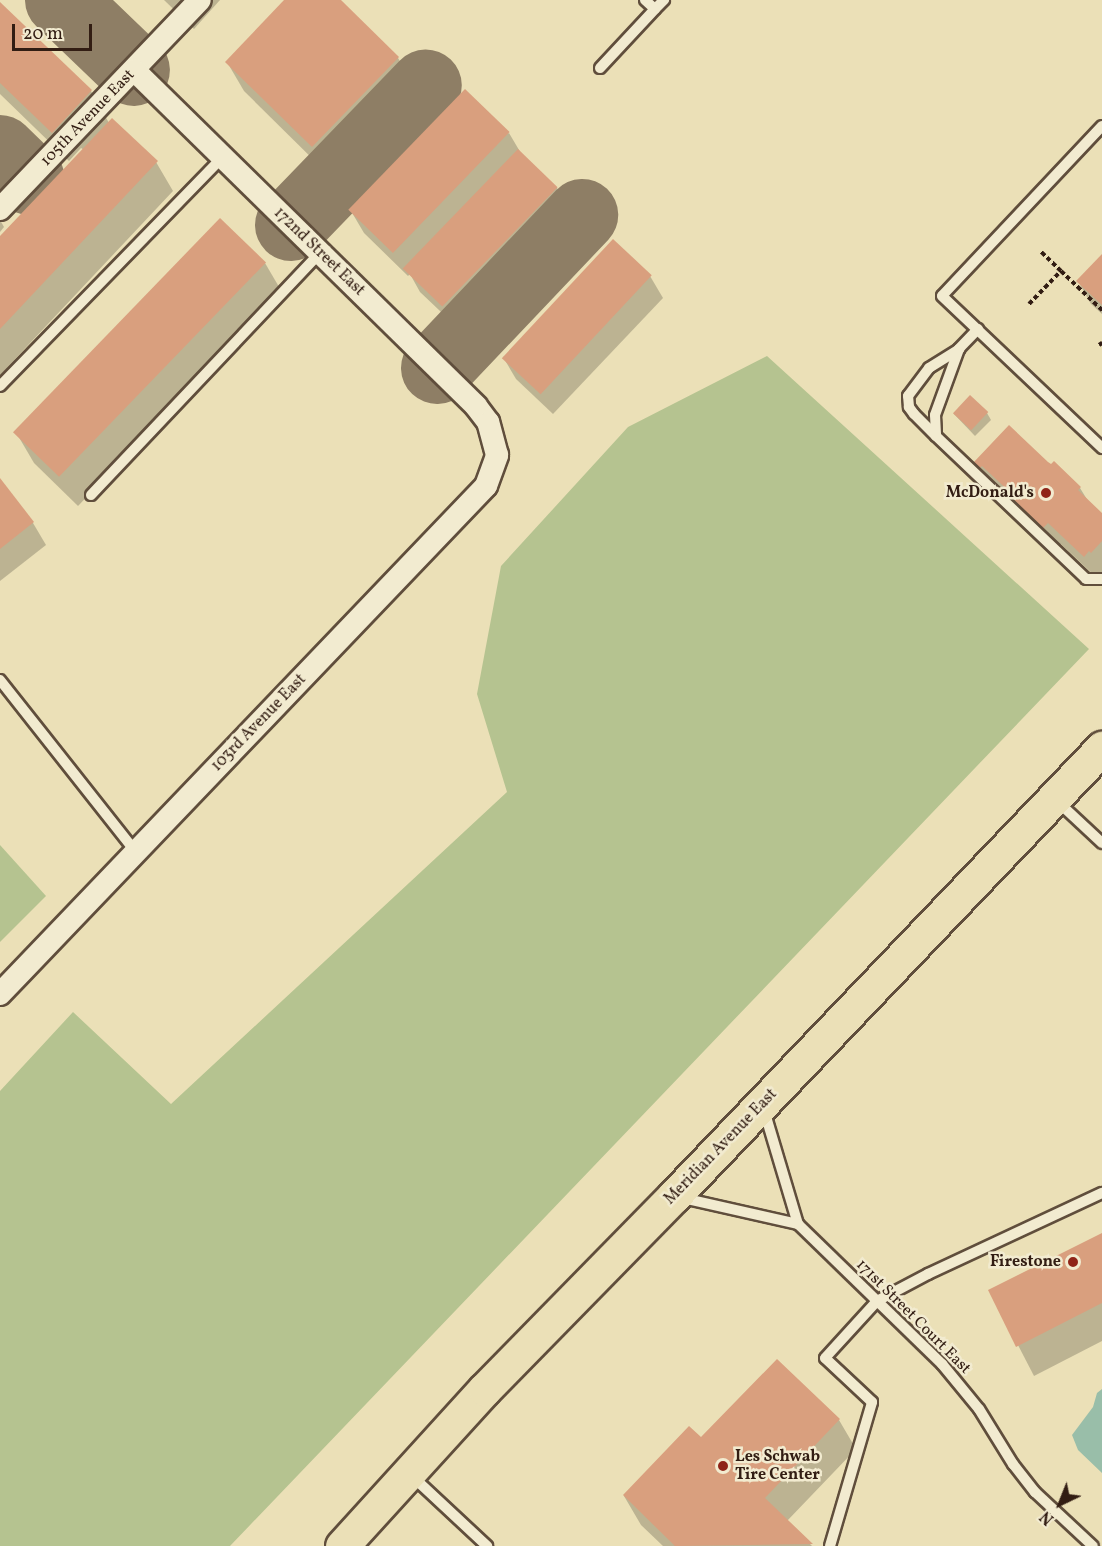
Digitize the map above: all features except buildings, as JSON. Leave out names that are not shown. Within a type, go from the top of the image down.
[{"type":"main road","name":"Meridian Avenue East","points":[[342,1546],[408,1472],[1102,748]]},
{"type":"street","name":"105th Avenue East","points":[[0,209],[200,0]]},
{"type":"street","name":"172nd Street East","points":[[134,70],[476,406],[488,422],[495,441]]},
{"type":"street","name":"103rd Avenue East","points":[[0,994],[486,486],[497,455],[495,441]]},
{"type":"lane","points":[[645,0],[655,9]]},
{"type":"lane","points":[[600,68],[664,0]]},
{"type":"lane","points":[[1102,126],[942,296],[1102,448]]},
{"type":"lane","points":[[0,386],[222,158]]},
{"type":"lane","points":[[91,495],[320,253]]},
{"type":"lane","points":[[978,329],[959,350],[929,368],[908,396],[909,407],[936,436],[1086,579],[1102,579]]},
{"type":"lane","points":[[936,436],[935,415],[959,350]]},
{"type":"lane","points":[[0,680],[136,852]]},
{"type":"lane","points":[[1054,798],[1102,843]]},
{"type":"lane","name":"171st Street Court East","points":[[762,1103],[798,1224],[942,1364],[979,1409],[1012,1464],[1035,1492],[1093,1546]]},
{"type":"lane","points":[[830,1546],[872,1402],[825,1358],[877,1301],[928,1274],[1102,1193]]},
{"type":"lane","points":[[675,1196],[798,1224]]},
{"type":"lane","points":[[408,1472],[487,1546]]},
{"type":"path","points":[[1040,251],[1102,310]]},
{"type":"path","points":[[1029,304],[1061,271]]},
{"type":"shaded area","points":[[767,356],[1089,649],[230,1546],[0,1546],[0,1091],[73,1012],[171,1104],[507,792],[477,694],[501,566],[628,427]]},
{"type":"shaded area","points":[[0,845],[46,896],[0,942]]},
{"type":"shaded area","points":[[1102,1389],[1102,1473],[1078,1450],[1072,1435],[1093,1407],[1097,1393]]},
{"type":"taxiway","points":[[61,0],[134,70]]},
{"type":"taxiway","points":[[291,225],[426,85]]},
{"type":"taxiway","points":[[0,151],[29,179]]},
{"type":"taxiway","points":[[437,368],[582,215]]},
{"type":"place","name":"McDonald's","points":[[1046,493]]},
{"type":"place","name":"Firestone","points":[[1073,1262]]},
{"type":"place","name":"Les Schwab Tire Center","points":[[723,1466]]}]
